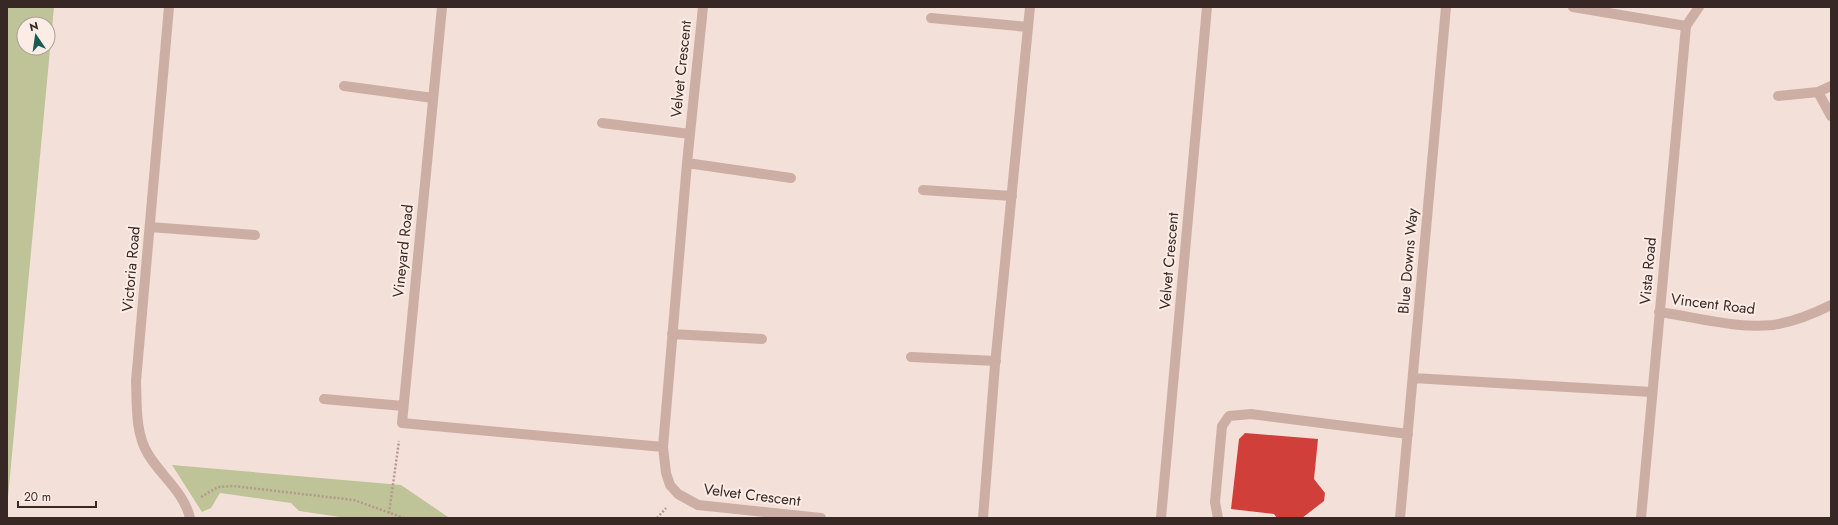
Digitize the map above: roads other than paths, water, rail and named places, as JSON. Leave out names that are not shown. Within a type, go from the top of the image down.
[{"type":"street","name":"Victoria Road","points":[[170,7],[136,381],[137,414],[141,439],[148,454],[188,507],[190,518]]},
{"type":"street","name":"Vineyard Road","points":[[442,7],[402,423],[663,447]]},
{"type":"street","name":"Velvet Crescent","points":[[703,7],[687,163],[663,447],[666,473],[670,485],[678,494],[698,505],[821,518]]},
{"type":"street","points":[[984,518],[996,361],[1030,7]]},
{"type":"street","name":"Velvet Crescent","points":[[1161,518],[1207,7]]},
{"type":"street","name":"Blue Downs Way","points":[[1400,518],[1446,7]]},
{"type":"street","points":[[1573,7],[1686,26],[1699,7]]},
{"type":"street","points":[[931,18],[1028,27]]},
{"type":"street","name":"Vista Road","points":[[1640,518],[1686,26]]},
{"type":"street","points":[[344,86],[434,98]]},
{"type":"street","points":[[1778,96],[1818,92],[1831,86]]},
{"type":"street","points":[[1818,92],[1831,116]]},
{"type":"street","name":"Velvet Crescent","points":[[602,123],[690,134]]},
{"type":"street","points":[[687,163],[791,178]]},
{"type":"street","points":[[923,190],[1012,196]]},
{"type":"street","points":[[150,227],[255,236]]},
{"type":"street","name":"Vincent Road","points":[[1659,312],[1743,325],[1773,325],[1811,315],[1831,305]]},
{"type":"street","points":[[672,334],[762,339]]},
{"type":"street","points":[[912,356],[996,361]]},
{"type":"street","points":[[1413,378],[1652,392]]},
{"type":"street","points":[[324,399],[403,406]]},
{"type":"street","points":[[1218,518],[1216,502],[1222,426],[1229,416],[1251,414],[1408,434]]}]
